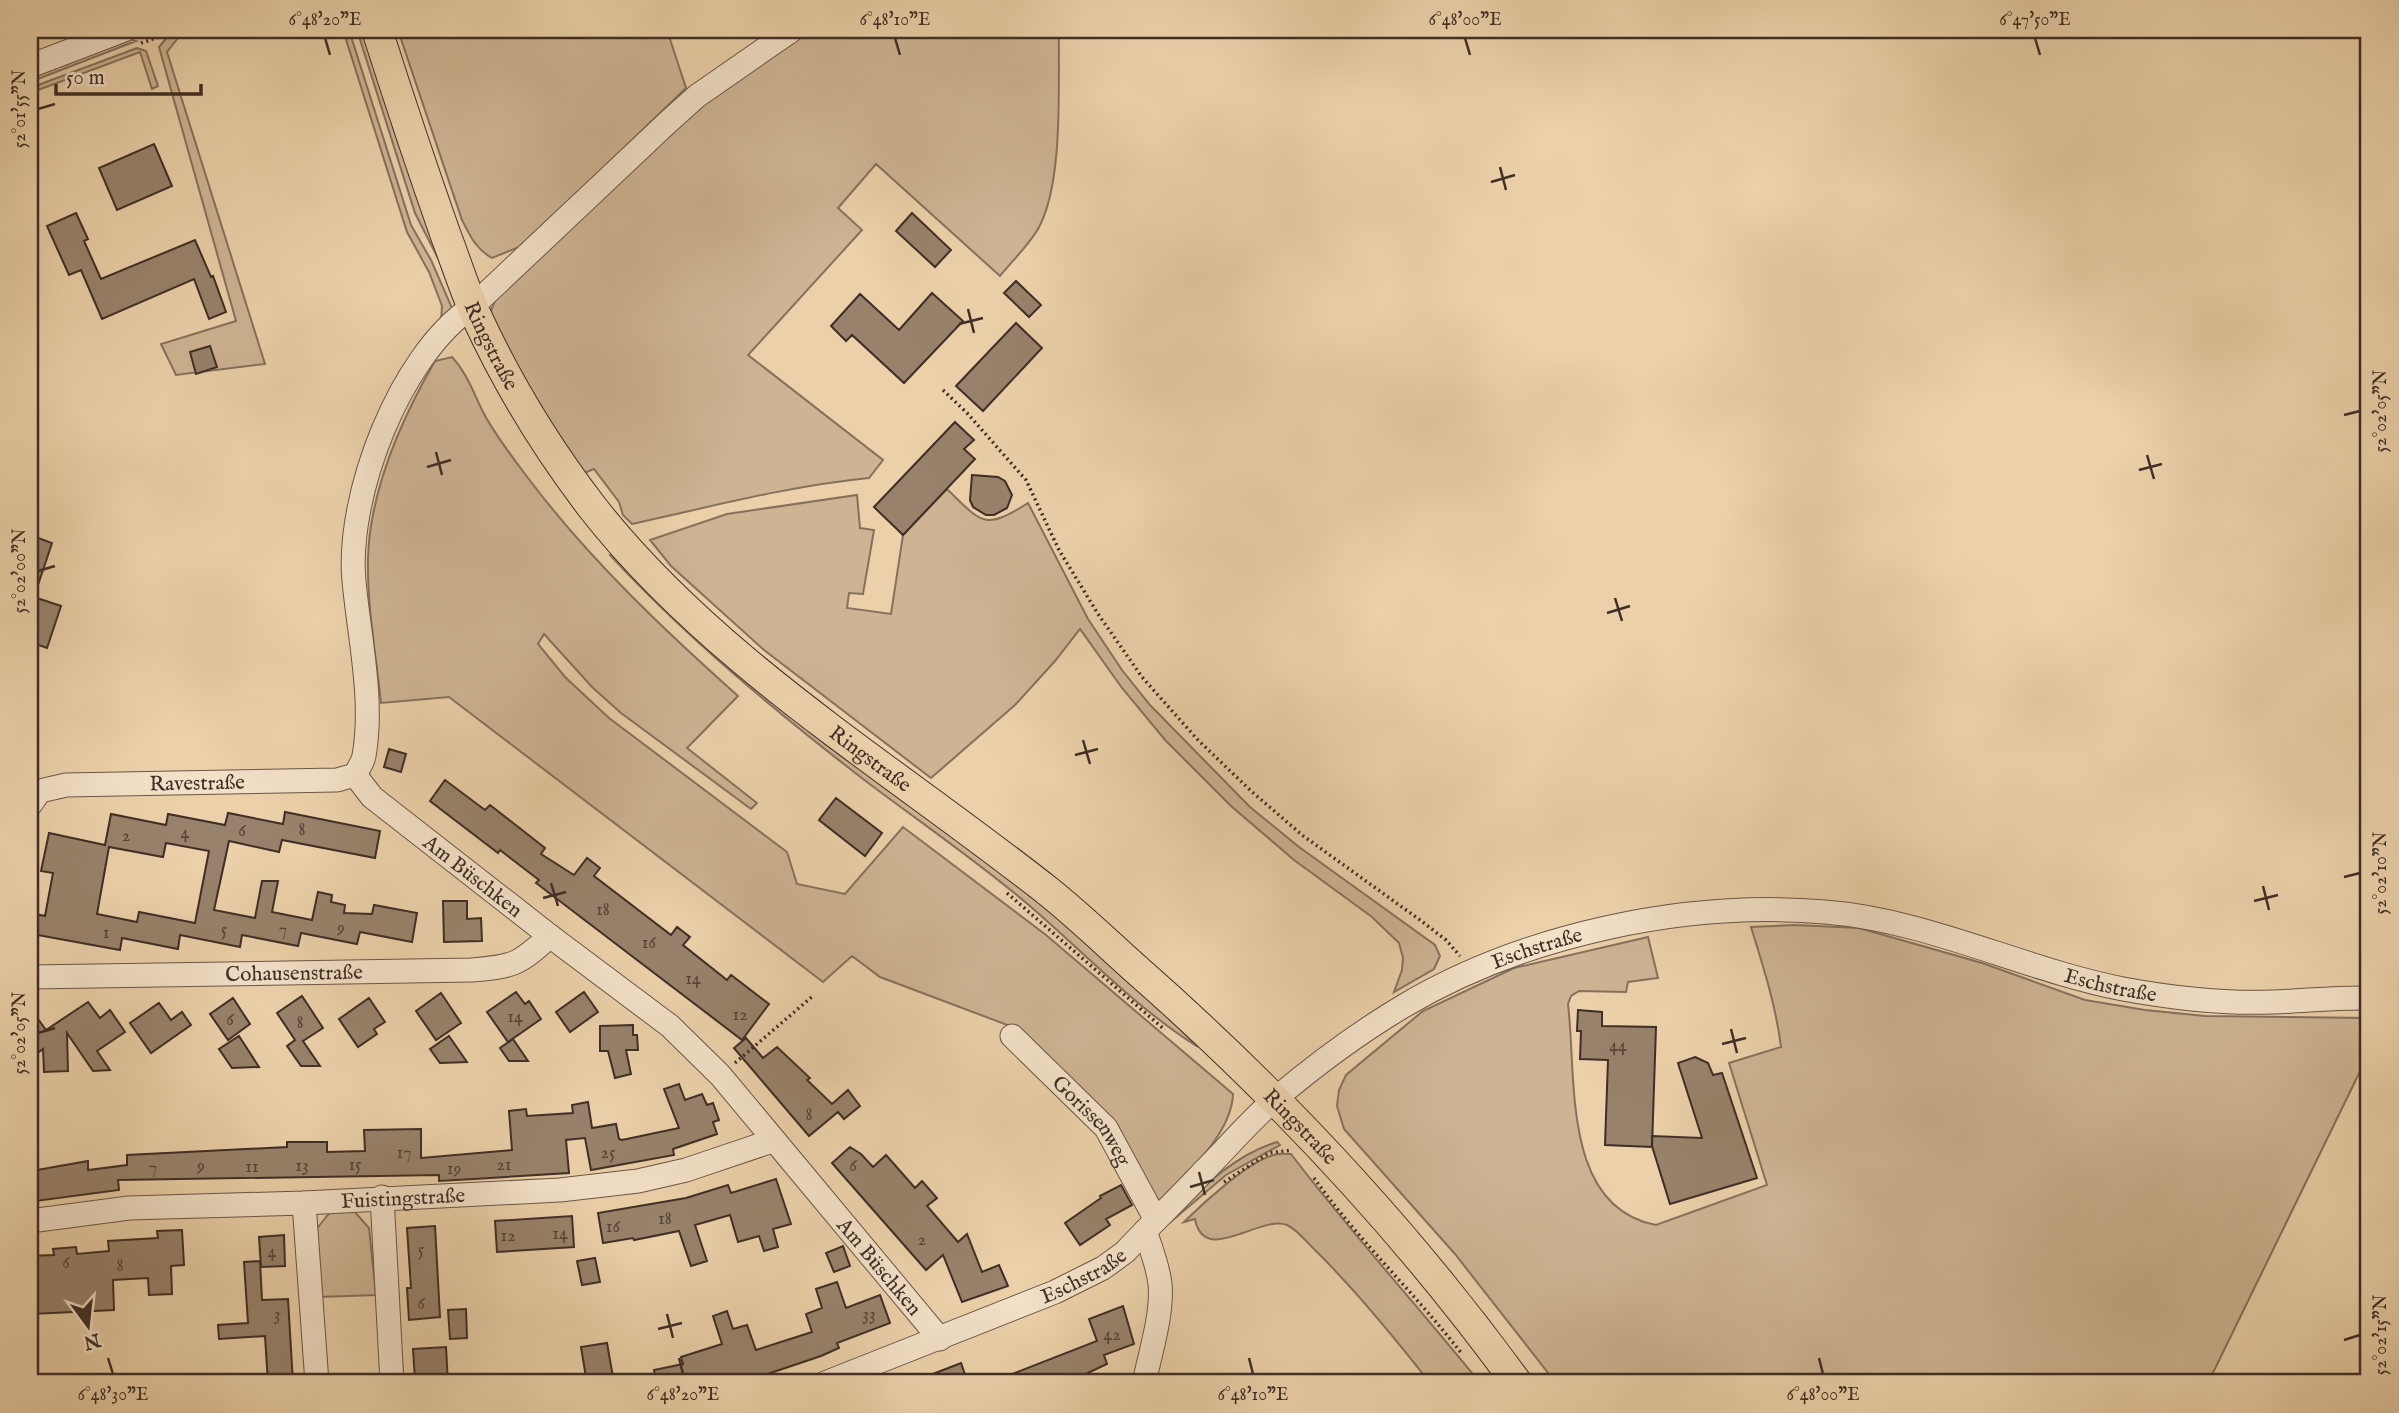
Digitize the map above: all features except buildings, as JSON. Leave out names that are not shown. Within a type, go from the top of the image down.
[{"type":"main road","name":"Ringstraße","points":[[377,30],[430,191],[472,307],[495,356],[557,459],[616,536],[695,617],[766,678],[1054,896],[1171,1000],[1275,1099],[1390,1224],[1471,1319],[1517,1383]]},
{"type":"street","points":[[30,66],[124,30]]},
{"type":"street","points":[[355,775],[364,758],[366,735],[365,674],[354,578],[354,535],[360,499],[374,455],[395,405],[415,368],[438,338],[460,316],[697,96],[792,30]]},
{"type":"street","name":"Ravestraße","points":[[36,804],[66,785],[337,780],[355,775]]},
{"type":"street","name":"Am Büschken","points":[[355,775],[372,797],[670,1026],[720,1075],[772,1141],[940,1339]]},
{"type":"street","name":"Eschstraße","points":[[825,1383],[1055,1292],[1103,1268],[1125,1252],[1275,1099],[1326,1059],[1403,1007],[1468,974],[1534,948],[1609,929],[1657,919],[1707,913],[1825,912],[1900,924],[2048,969],[2122,988],[2197,1000],[2270,1002],[2369,998]]},
{"type":"street","name":"Cohausenstraße","points":[[30,977],[472,970],[507,966],[524,959],[550,936]]},
{"type":"street","name":"Gorissenweg","points":[[1012,1036],[1106,1128],[1150,1225],[1160,1287],[1159,1307],[1144,1383]]},
{"type":"street","name":"Fuistingstraße","points":[[30,1220],[129,1208],[304,1203],[560,1190],[638,1181],[686,1170],[772,1141]]},
{"type":"street","points":[[382,1197],[392,1383]]},
{"type":"street","points":[[304,1203],[317,1383]]},
{"type":"path","points":[[943,390],[976,422],[1026,480],[1059,550],[1098,614],[1142,677],[1197,739],[1250,790],[1303,835],[1446,940],[1460,955],[1468,974]]},
{"type":"path","points":[[30,858],[36,804]]},
{"type":"path","points":[[720,1075],[814,995]]},
{"type":"path","points":[[1221,1185],[1269,1153],[1294,1150]]},
{"type":"shaded area","points":[[185,30],[197,30],[178,38],[167,52],[265,364],[176,375],[161,344],[236,321],[159,47],[168,36]]},
{"type":"shaded area","points":[[343,30],[349,30],[411,225],[431,260],[452,308],[451,313],[441,322],[442,306],[429,272],[407,232]]},
{"type":"shaded area","points":[[357,30],[368,30],[446,274],[415,213]]},
{"type":"shaded area","points":[[398,30],[667,30],[686,88],[539,230],[519,247],[492,258],[478,246],[462,220]]},
{"type":"shaded area","points":[[802,30],[1059,30],[1056,160],[1046,209],[1034,235],[1000,276],[876,164],[838,208],[862,230],[748,355],[883,460],[869,478],[779,492],[632,524],[623,515],[619,502],[594,469],[579,475],[491,324],[491,311],[496,298],[694,106]]},
{"type":"shaded area","points":[[127,38],[136,41],[30,82],[30,75]]},
{"type":"shaded area","points":[[137,48],[146,51],[158,86],[152,89],[140,52],[30,93],[30,88]]},
{"type":"shaded area","points":[[452,357],[466,376],[498,437],[551,508],[601,565],[738,696],[687,748],[757,803],[751,809],[621,713],[592,687],[544,634],[538,644],[565,677],[609,718],[787,852],[797,884],[845,894],[903,827],[1046,935],[1233,1094],[1231,1109],[1216,1139],[1193,1168],[1157,1205],[1018,1029],[880,977],[852,956],[823,982],[449,697],[381,703],[368,576],[370,532],[375,507],[381,481],[410,407],[435,361]]},
{"type":"shaded area","points":[[947,489],[976,516],[984,519],[1002,517],[1028,503],[1088,619],[1122,670],[1150,705],[1250,807],[1299,847],[1435,945],[1440,956],[1434,969],[1394,992],[1402,970],[1403,958],[1399,943],[1372,917],[1294,860],[1231,806],[1166,741],[1122,688],[1080,629],[1015,705],[931,778],[764,650],[671,566],[650,540],[727,514],[857,495],[860,528],[874,530],[863,594],[849,593],[847,608],[891,614],[903,535]]},
{"type":"shaded area","points":[[617,552],[966,840],[1130,980],[1198,1047],[1130,996],[1005,885],[863,779],[764,700],[639,586],[610,555]]},
{"type":"shaded area","points":[[1795,925],[1859,928],[1982,963],[2085,1000],[2145,1010],[2205,1016],[2369,1018],[2369,1053],[2208,1383],[1556,1383],[1455,1254],[1344,1129],[1337,1106],[1339,1090],[1346,1075],[1423,1011],[1514,968],[1648,937],[1658,978],[1628,982],[1626,992],[1579,991],[1571,996],[1568,1004],[1575,1101],[1580,1135],[1589,1166],[1603,1193],[1625,1213],[1656,1225],[1767,1185],[1729,1063],[1781,1047],[1772,1001],[1751,927]]},
{"type":"shaded area","points":[[1277,1142],[1280,1145],[1226,1175],[1167,1225],[1171,1218],[1219,1174],[1247,1155]]},
{"type":"shaded area","points":[[1276,1154],[1291,1154],[1480,1383],[1430,1383],[1358,1295],[1303,1237],[1287,1225],[1263,1226],[1235,1236],[1210,1239],[1200,1233],[1195,1219],[1184,1222],[1214,1194],[1252,1165]]},
{"type":"shaded area","points":[[331,1211],[354,1211],[369,1228],[376,1295],[319,1297],[315,1231]]}]
